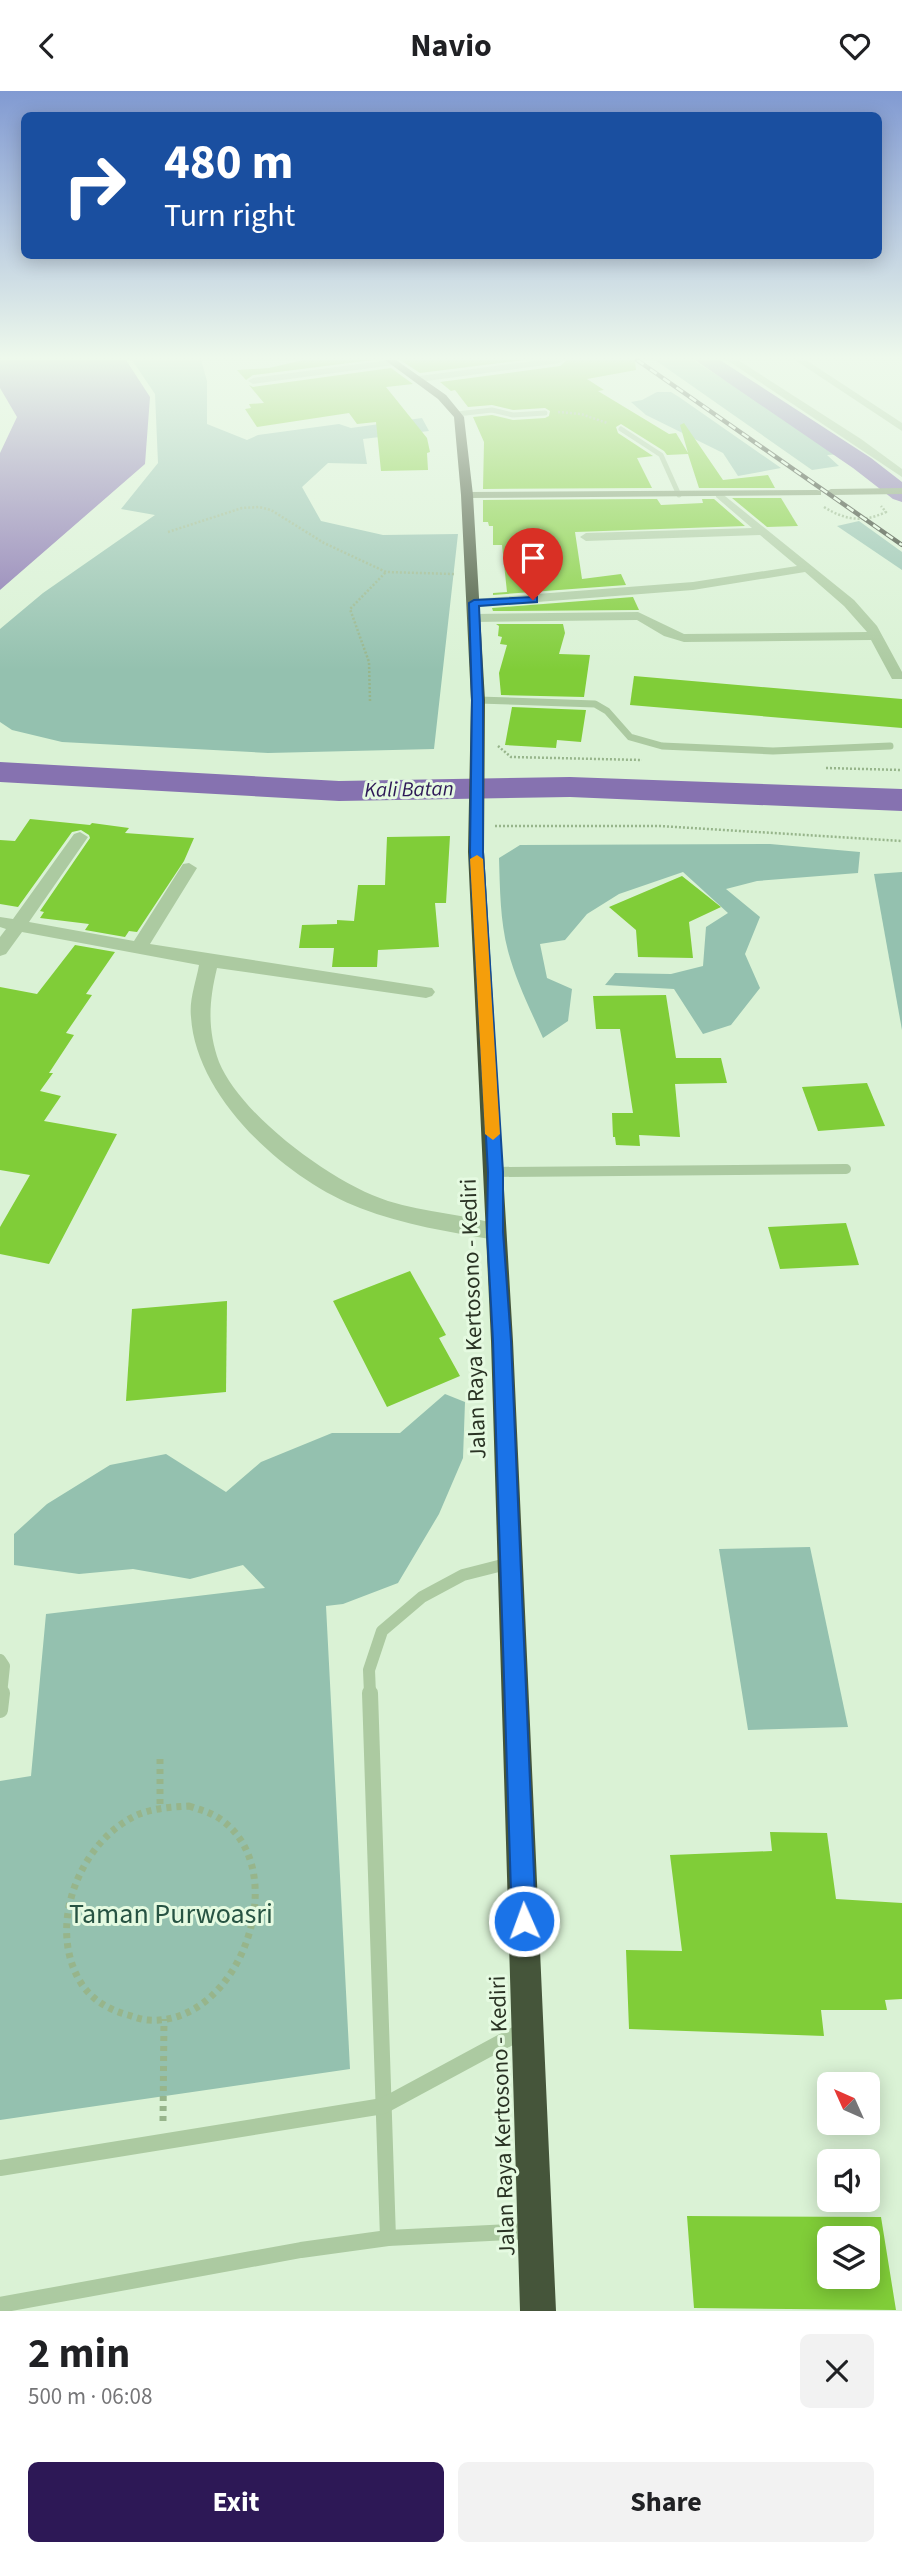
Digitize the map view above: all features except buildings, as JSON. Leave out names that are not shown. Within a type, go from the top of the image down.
[{"type":"highway","name":"Jalan Raya Kertosono - Kediri","points":[[465,464],[475,618],[478,700],[476,852],[495,1172],[495,1232],[502,1341],[537,2311]]},
{"type":"main road","points":[[831,492],[902,491]]},
{"type":"main road","points":[[467,495],[817,493]]},
{"type":"street","points":[[720,495],[849,603],[876,636],[897,676]]},
{"type":"street","points":[[586,537],[764,531]]},
{"type":"street","points":[[474,603],[693,586],[807,568]]},
{"type":"street","points":[[475,618],[638,616],[645,618],[662,632],[684,638],[876,636]]},
{"type":"street","points":[[0,950],[9,924],[80,837]]},
{"type":"street","points":[[140,946],[189,867]]},
{"type":"street","points":[[9,924],[140,946],[209,961],[426,992]]},
{"type":"street","points":[[209,961],[200,1015],[215,1073],[229,1094],[275,1142],[312,1171],[348,1194],[420,1219],[495,1232]]},
{"type":"lane","points":[[665,464],[679,495]]},
{"type":"lane","points":[[478,700],[595,704],[608,711],[617,727],[631,738],[663,746],[751,753],[890,746]]},
{"type":"lane","points":[[495,1172],[846,1169]]},
{"type":"lane","points":[[388,2238],[369,1670],[382,1631],[422,1597],[463,1575],[510,1563]]},
{"type":"lane","points":[[0,1660],[4,1665],[0,1710]]},
{"type":"lane","points":[[0,2168],[383,2106],[528,2028]]},
{"type":"lane","points":[[0,2305],[301,2250],[388,2238],[533,2231]]},
{"type":"path","points":[[168,532],[242,508],[259,507],[271,510],[324,543],[386,572],[472,574]]},
{"type":"path","points":[[370,701],[372,670],[368,653],[354,628],[350,610],[386,572]]},
{"type":"path","points":[[476,852],[495,826],[521,825],[660,826],[902,841]]},
{"type":"path","points":[[160,1759],[160,1807]]},
{"type":"path","points":[[189,1806],[215,1816],[237,1834],[251,1859],[258,1890],[255,1924],[243,1957],[222,1986],[195,2007],[164,2019],[130,2019],[99,2004],[78,1978],[67,1944],[68,1907],[80,1871],[101,1841],[130,1818],[160,1807],[189,1806]]},
{"type":"path","points":[[163,2143],[164,2019]]},
{"type":"green space","points":[[158,464],[327,464],[302,487],[321,521],[383,535],[458,534],[434,749],[268,753],[62,742],[12,730],[0,722],[0,629],[43,593],[155,515],[121,509]]},
{"type":"green space","points":[[730,464],[775,464],[781,468],[738,476]]},
{"type":"green space","points":[[803,464],[836,464],[839,466],[812,470]]},
{"type":"green space","points":[[859,521],[902,552],[902,570],[837,526]]},
{"type":"green space","points":[[770,844],[860,852],[858,873],[757,881],[726,889],[760,917],[745,954],[760,988],[731,1025],[703,1034],[674,989],[605,985],[615,973],[671,974],[703,966],[706,927],[728,913],[683,872],[619,894],[587,914],[565,940],[540,944],[547,978],[572,989],[568,1021],[543,1038],[519,984],[505,939],[499,858],[520,845]]},
{"type":"green space","points":[[902,872],[902,1030],[874,874]]},
{"type":"green space","name":"Taman Purwoasri","points":[[445,1394],[465,1402],[463,1458],[439,1514],[398,1583],[343,1604],[326,1606],[350,2069],[0,2120],[0,1781],[31,1776],[46,1614],[265,1588],[243,1565],[190,1579],[133,1569],[79,1574],[14,1565],[14,1534],[47,1504],[110,1465],[166,1454],[226,1492],[261,1462],[332,1433],[400,1433]]},
{"type":"green space","points":[[810,1547],[848,1727],[748,1730],[719,1549]]},
{"type":"shaded area","points":[[0,464],[145,464],[145,464],[0,590]]},
{"type":"waterway","points":[[863,464],[902,494]]},
{"type":"waterway","name":"Kali Batan","points":[[0,772],[339,791],[570,787],[902,800]]},
{"type":"railway","points":[[785,464],[902,545]]},
{"type":"slow traffic","points":[[477,859],[493,1134]]},
{"type":"route","points":[[524,1921],[502,1341],[495,1232],[495,1172],[476,852],[478,700],[474,603],[533,600]]}]
